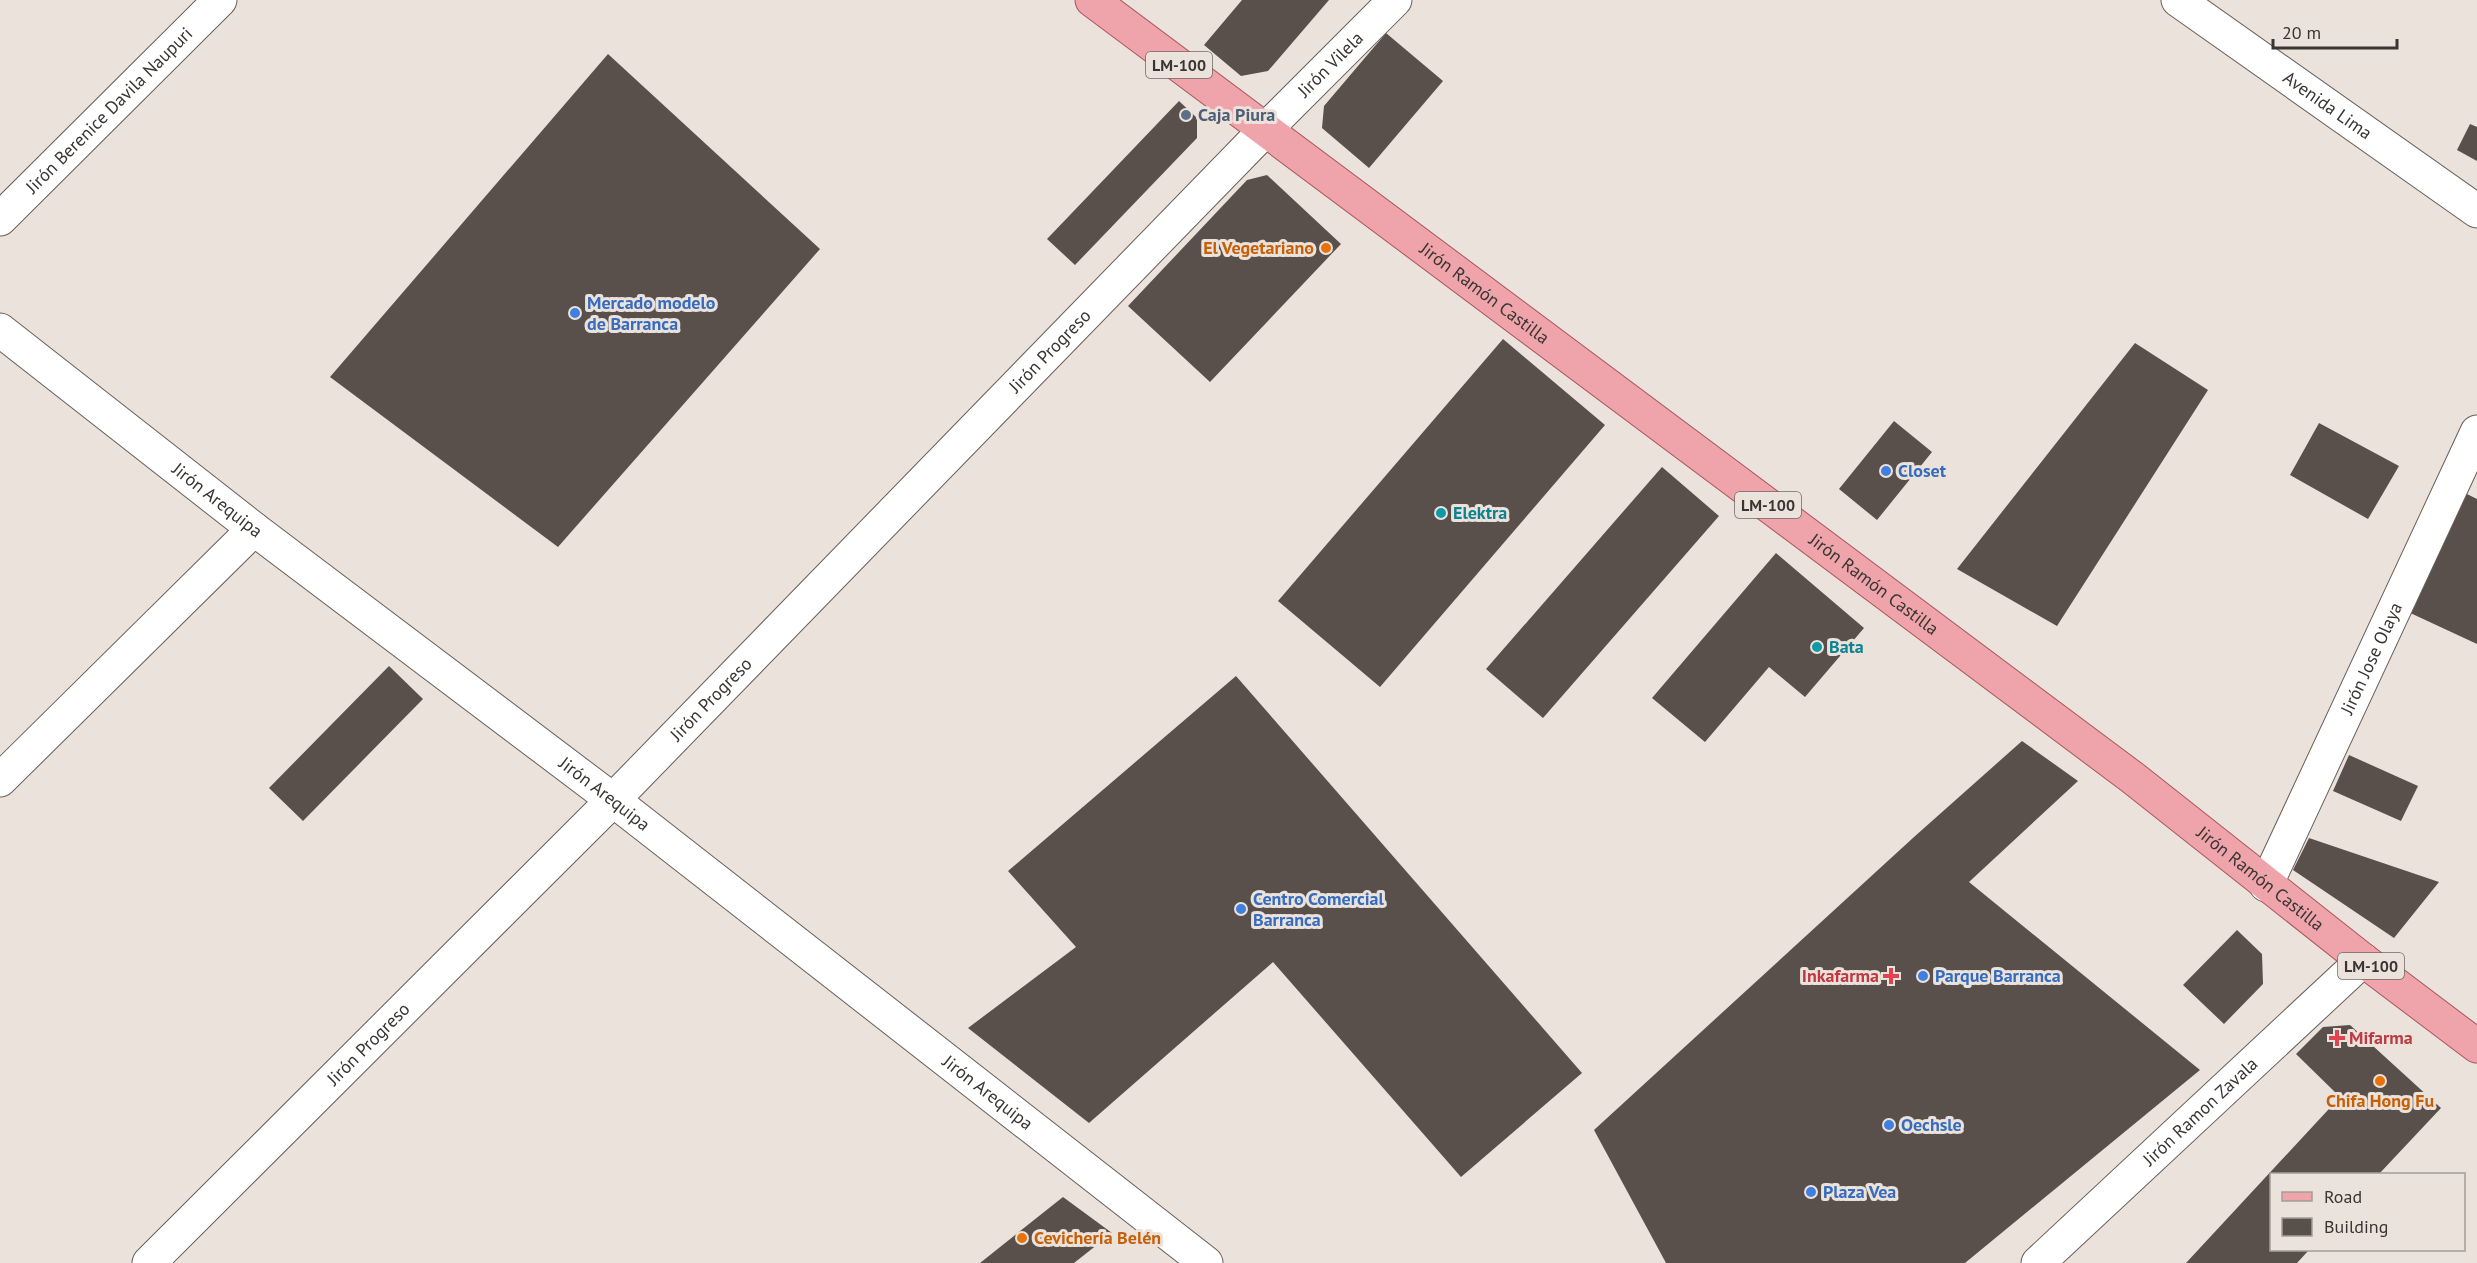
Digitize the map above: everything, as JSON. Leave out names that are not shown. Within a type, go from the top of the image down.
[{"type":"main road","name":"Jirón Ramón Castilla","points":[[1092,0],[2123,771],[2266,885],[2477,1046]]},
{"type":"street","name":"Jirón Berenice Davila Naupuri","points":[[0,219],[220,0]]},
{"type":"street","name":"Jirón Vilela","points":[[1266,129],[1395,0]]},
{"type":"street","name":"Avenida Lima","points":[[2178,0],[2477,211]]},
{"type":"street","name":"Jirón Progreso","points":[[149,1263],[613,800],[1266,129]]},
{"type":"street","name":"Jirón Arequipa","points":[[0,330],[254,529],[613,800],[1206,1263]]},
{"type":"street","name":"Jirón Jose Olaya","points":[[2266,885],[2477,432]]},
{"type":"street","points":[[0,780],[254,529]]},
{"type":"street","name":"Jirón Ramon Zavala","points":[[2038,1263],[2363,960]]},
{"type":"building","points":[[1242,0],[1329,0],[1268,71],[1241,76],[1204,45]]},
{"type":"building","points":[[1386,33],[1443,81],[1369,168],[1322,128],[1324,106]]},
{"type":"building","name":"Mercado modelo de Barranca","points":[[608,54],[820,249],[558,547],[330,377]]},
{"type":"building","points":[[1179,101],[1197,118],[1197,138],[1075,265],[1047,239]]},
{"type":"building","points":[[2470,124],[2477,127],[2477,161],[2457,150]]},
{"type":"building","points":[[1267,175],[1341,244],[1210,382],[1128,306],[1247,180]]},
{"type":"building","name":"Elektra","points":[[1503,339],[1605,425],[1380,687],[1278,601]]},
{"type":"building","points":[[2135,343],[2208,390],[2057,626],[1957,569]]},
{"type":"building","name":"Closet","points":[[1894,421],[1932,452],[1877,520],[1839,489]]},
{"type":"building","points":[[2319,423],[2399,466],[2368,519],[2290,475]]},
{"type":"building","points":[[1662,467],[1719,516],[1543,718],[1486,669]]},
{"type":"building","points":[[2463,492],[2477,499],[2477,644],[2406,611]]},
{"type":"building","points":[[1776,553],[1864,628],[1805,697],[1769,667],[1705,742],[1652,698]]},
{"type":"building","points":[[389,666],[423,699],[303,821],[269,788]]},
{"type":"building","name":"Centro Comercial Barranca","points":[[1236,676],[1582,1073],[1461,1177],[1273,962],[1089,1123],[968,1028],[1076,947],[1008,871]]},
{"type":"building","name":"Parque Barranca","points":[[2022,741],[2078,781],[1969,882],[2200,1070],[1965,1263],[1666,1263],[1594,1130]]},
{"type":"building","points":[[2349,755],[2418,786],[2401,821],[2333,791]]},
{"type":"building","points":[[2309,838],[2439,882],[2394,938],[2293,870]]},
{"type":"building","points":[[2237,930],[2262,954],[2263,984],[2224,1024],[2183,985]]},
{"type":"building","points":[[2350,1025],[2441,1108],[2380,1173],[2270,1173],[2270,1251],[2308,1251],[2297,1263],[2186,1263],[2340,1097],[2296,1054],[2323,1027]]},
{"type":"building","points":[[1063,1197],[1112,1233],[1074,1263],[980,1263]]},
{"type":"place","name":"Caja Piura","points":[[1186,115]]},
{"type":"place","name":"El Vegetariano","points":[[1326,248]]},
{"type":"place","name":"Mercado modelo de Barranca","points":[[575,313]]},
{"type":"place","name":"Closet","points":[[1886,471]]},
{"type":"place","name":"Elektra","points":[[1441,513]]},
{"type":"place","name":"Bata","points":[[1817,647]]},
{"type":"place","name":"Centro Comercial Barranca","points":[[1241,909]]},
{"type":"place","name":"Inkafarma","points":[[1891,976]]},
{"type":"place","name":"Parque Barranca","points":[[1923,976]]},
{"type":"place","name":"Mifarma","points":[[2337,1038]]},
{"type":"place","name":"Chifa Hong Fu","points":[[2380,1081]]},
{"type":"place","name":"Oechsle","points":[[1889,1125]]},
{"type":"place","name":"Plaza Vea","points":[[1811,1192]]},
{"type":"place","name":"Cevichería Belén","points":[[1022,1238]]}]
